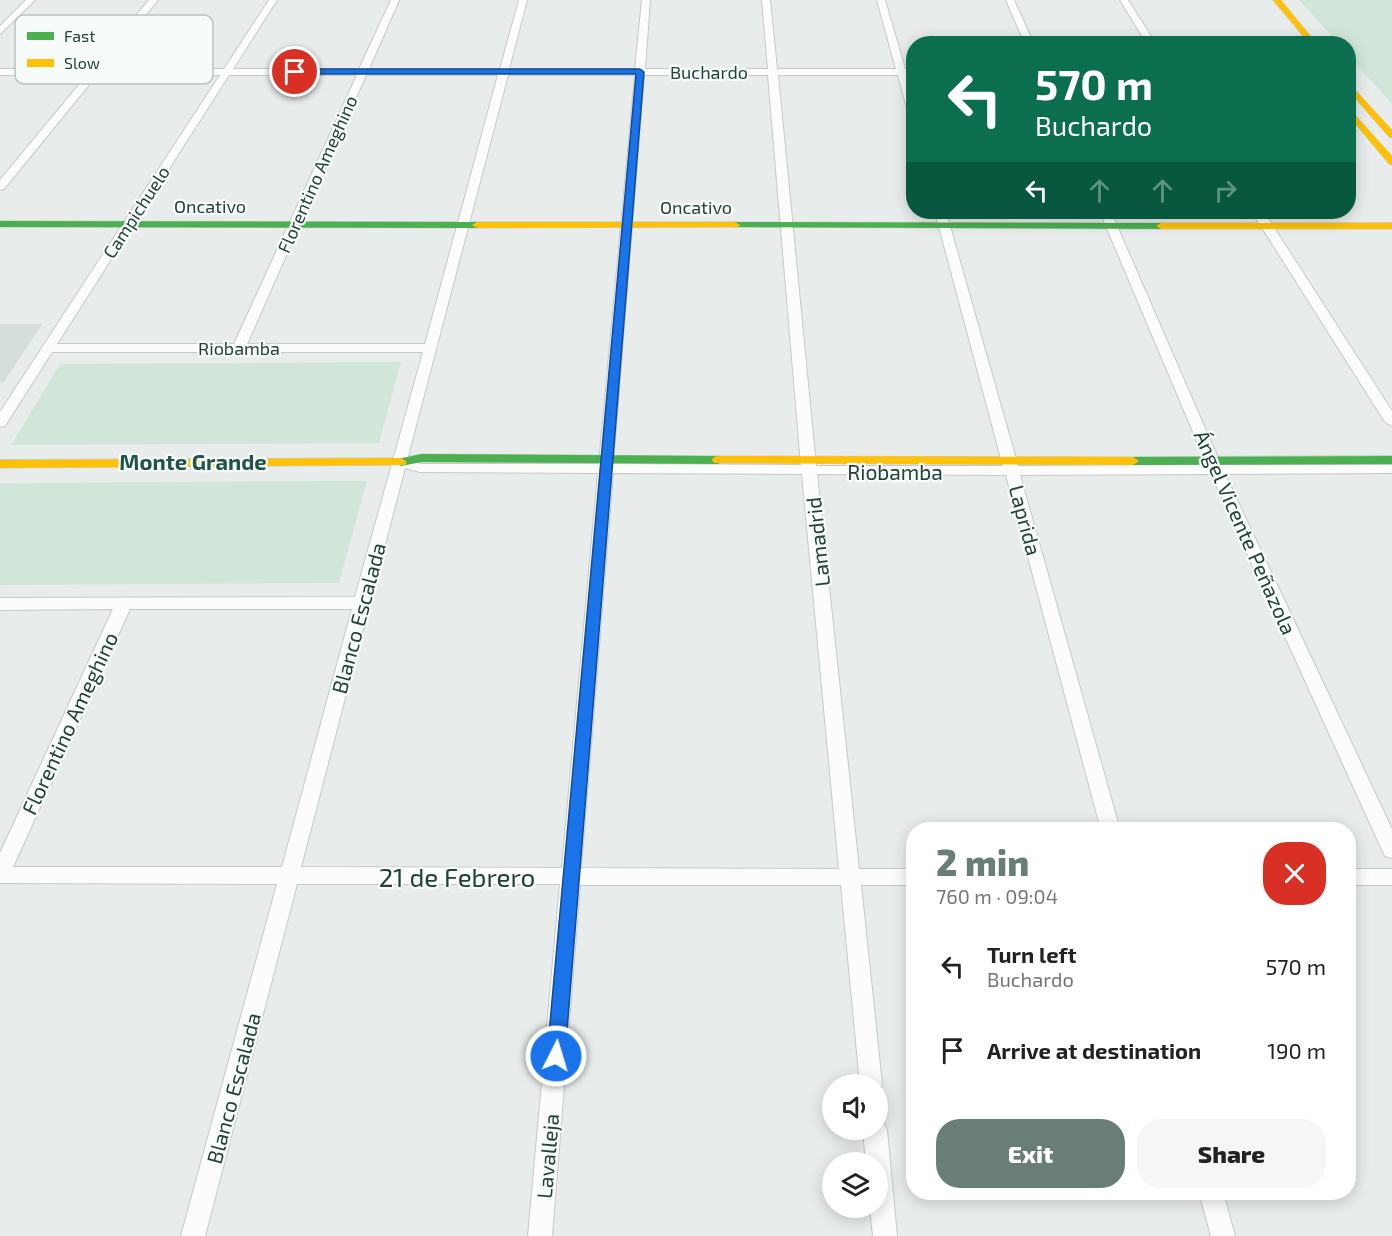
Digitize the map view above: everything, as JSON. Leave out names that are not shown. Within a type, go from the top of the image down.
[{"type":"street","points":[[16,15],[31,0]]},
{"type":"street","points":[[142,15],[154,0]]},
{"type":"street","name":"Campichuelo","points":[[0,423],[273,0]]},
{"type":"street","name":"Florentino Ameghino","points":[[239,348],[395,0]]},
{"type":"street","name":"Blanco Escalada","points":[[193,1236],[523,0]]},
{"type":"street","name":"Lavalleja","points":[[540,1236],[646,0]]},
{"type":"street","name":"Lamadrid","points":[[766,0],[809,465],[870,1074]]},
{"type":"street","points":[[881,0],[906,87]]},
{"type":"street","points":[[1010,0],[1026,36]]},
{"type":"street","points":[[1124,0],[1147,36]]},
{"type":"street","points":[[1272,4],[1290,36]]},
{"type":"street","points":[[1272,4],[1306,36]]},
{"type":"street","points":[[0,31],[15,16]]},
{"type":"street","name":"Buchardo","points":[[213,72],[906,72]]},
{"type":"street","points":[[0,187],[85,84]]},
{"type":"street","points":[[1356,93],[1392,135]]},
{"type":"street","points":[[1356,119],[1392,162]]},
{"type":"street","name":"Oncativo","points":[[0,224],[788,225],[942,219],[1110,219],[1267,226],[1392,226]]},
{"type":"street","name":"Laprida","points":[[942,219],[1109,822]]},
{"type":"street","name":"Ángel Vicente Peñazola","points":[[1110,219],[1214,465],[1392,850]]},
{"type":"street","points":[[1262,219],[1392,422]]},
{"type":"street","name":"Riobamba","points":[[48,348],[430,348]]},
{"type":"street","name":"Riobamba","points":[[0,464],[399,462],[420,468],[607,465],[1214,465],[1392,460]]},
{"type":"street","name":"Riobamba","points":[[1214,465],[1392,469]]},
{"type":"street","points":[[0,604],[362,603]]},
{"type":"street","name":"Florentino Ameghino","points":[[0,875],[124,604]]},
{"type":"street","name":"21 de Febrero","points":[[0,875],[906,877]]},
{"type":"street","points":[[1356,878],[1392,878]]},
{"type":"street","points":[[876,1140],[885,1236]]},
{"type":"street","points":[[1213,1200],[1224,1236]]},
{"type":"shaded area","points":[[0,324],[42,324],[4,382],[0,382]]},
{"type":"green space","points":[[1299,0],[1392,0],[1392,104],[1356,64],[1356,36],[1332,36]]},
{"type":"green space","points":[[401,362],[379,443],[11,445],[60,364]]},
{"type":"green space","points":[[367,481],[339,583],[0,585],[0,483]]},
{"type":"traffic: fast","points":[[0,224],[477,225]]},
{"type":"traffic: fast","points":[[735,225],[1161,226]]},
{"type":"traffic: fast","points":[[401,462],[422,458],[718,460]]},
{"type":"traffic: fast","points":[[1133,461],[1392,460]]},
{"type":"traffic: slow","points":[[1277,0],[1307,36]]},
{"type":"traffic: slow","points":[[1356,93],[1392,135]]},
{"type":"traffic: slow","points":[[1356,119],[1392,162]]},
{"type":"traffic: slow","points":[[477,225],[735,225]]},
{"type":"traffic: slow","points":[[1161,226],[1392,226]]},
{"type":"traffic: slow","points":[[718,460],[1133,461]]},
{"type":"traffic: slow","points":[[0,464],[401,462]]},
{"type":"district","name":"Monte Grande","points":[[193,461]]},
{"type":"route","points":[[295,72],[640,72],[556,1056]]}]
